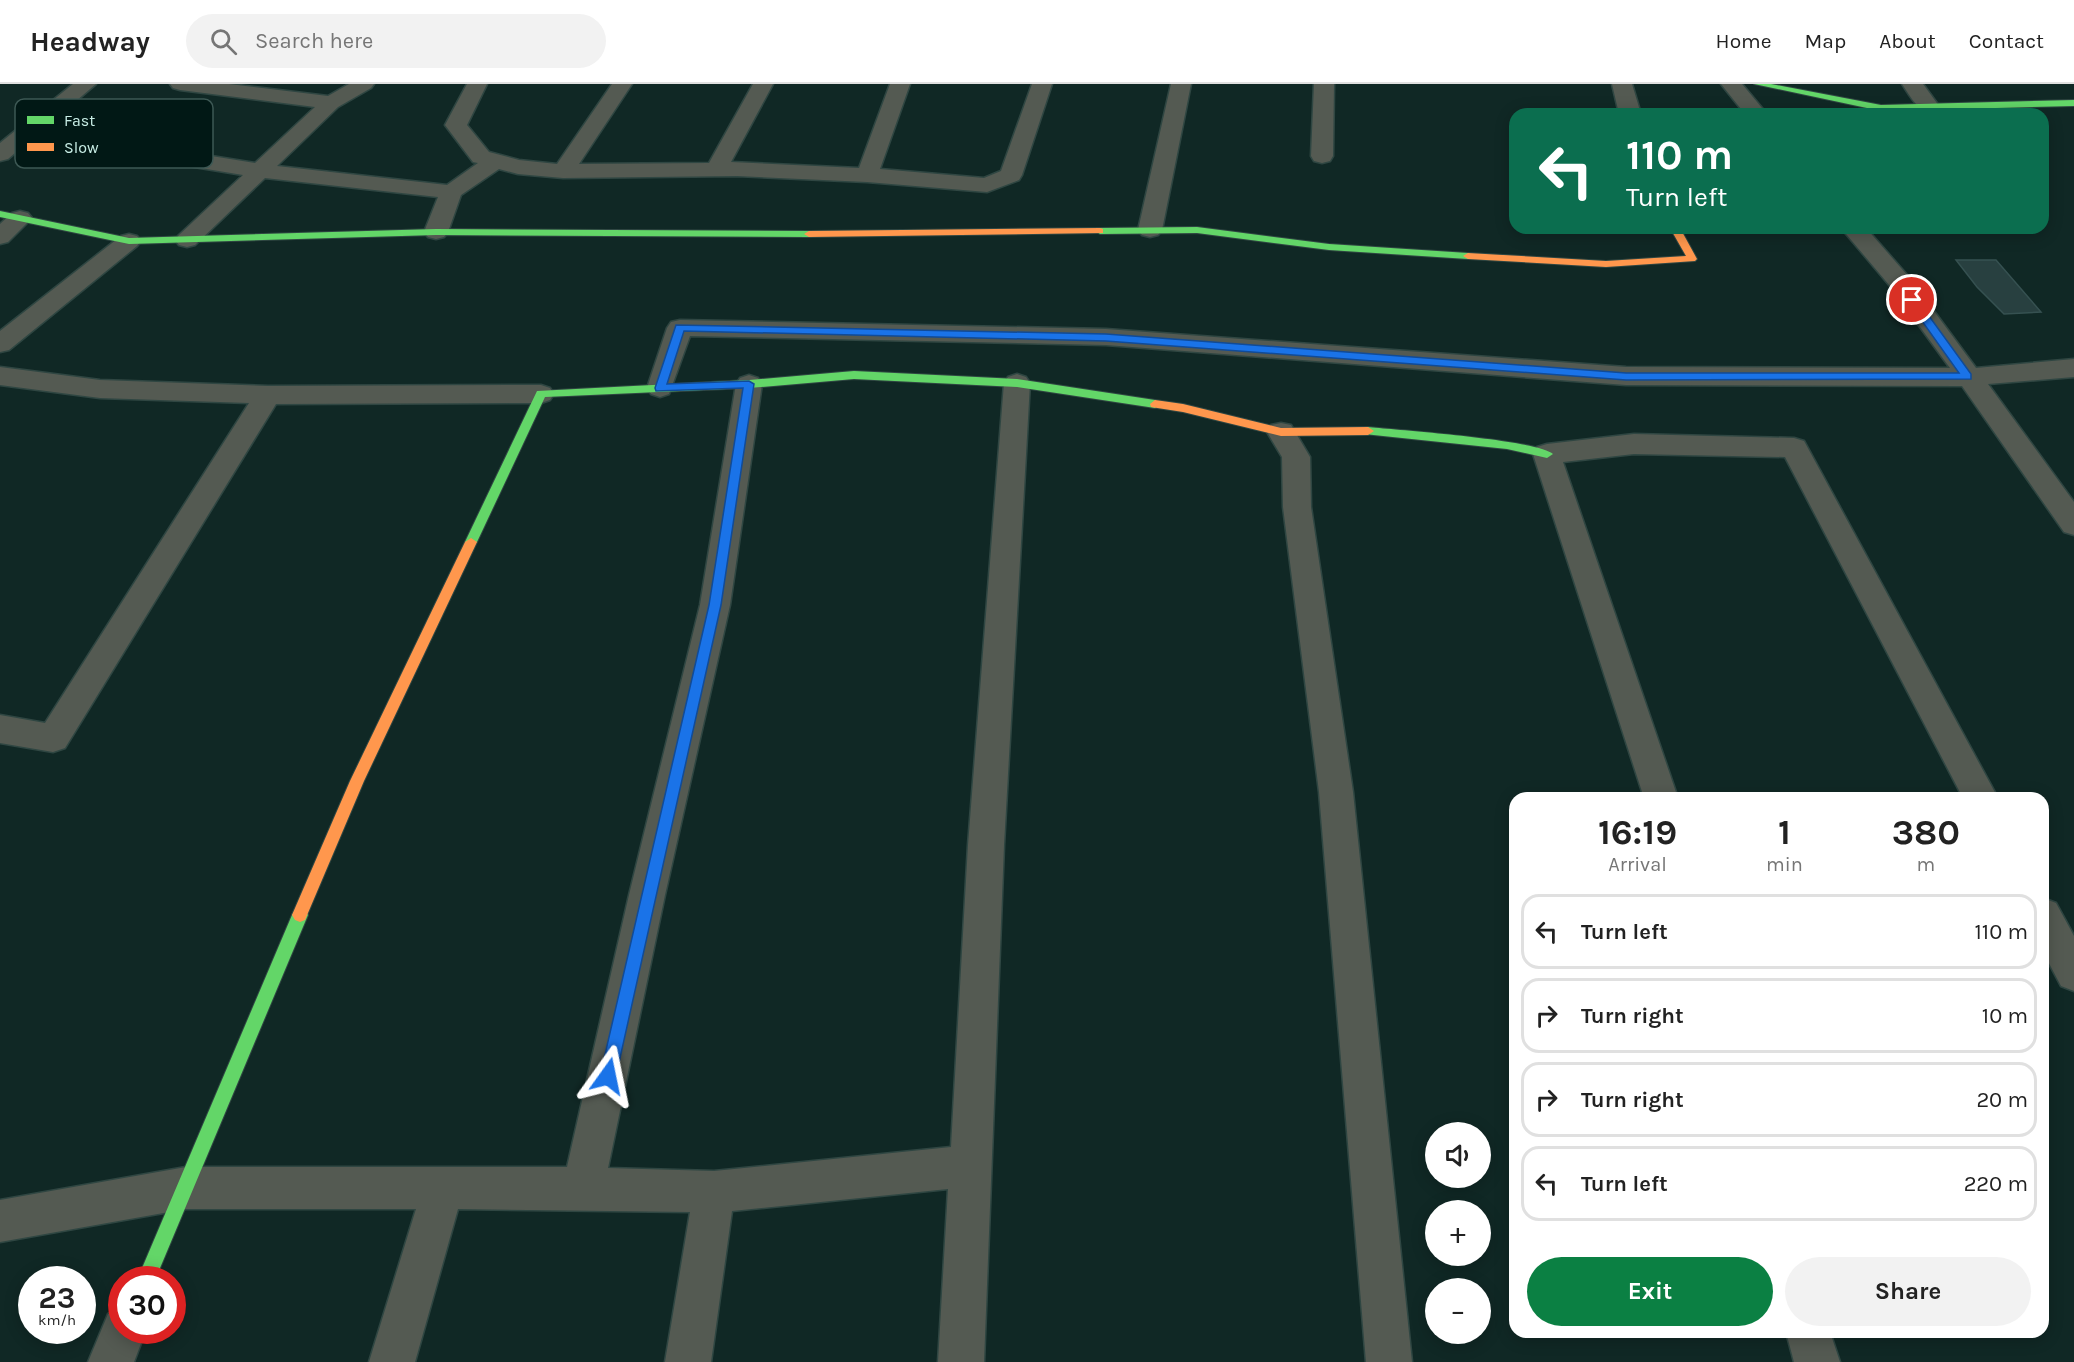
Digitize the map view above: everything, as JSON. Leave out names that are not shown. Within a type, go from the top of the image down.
[{"type":"street","points":[[68,99],[86,84]]},
{"type":"street","points":[[180,84],[331,103]]},
{"type":"street","points":[[187,240],[331,103],[364,84]]},
{"type":"street","points":[[477,84],[456,125],[481,157],[518,167],[563,171],[716,170],[867,175],[987,185],[1011,175],[1042,84]]},
{"type":"street","points":[[563,171],[622,84]]},
{"type":"street","points":[[716,170],[763,84]]},
{"type":"street","points":[[867,175],[900,84]]},
{"type":"street","points":[[1150,230],[1181,84]]},
{"type":"street","points":[[1322,156],[1324,84]]},
{"type":"street","points":[[1622,84],[1628,108]]},
{"type":"street","points":[[1731,84],[1751,108]]},
{"type":"street","points":[[1758,84],[1881,108],[2074,103]]},
{"type":"street","points":[[1912,84],[1929,106]]},
{"type":"street","points":[[0,154],[15,142]]},
{"type":"street","points":[[436,232],[451,192],[496,161]]},
{"type":"street","points":[[213,163],[260,171],[451,192]]},
{"type":"street","points":[[0,237],[10,216],[129,241],[436,232],[806,234],[1197,230],[1281,239],[1329,247],[1606,264],[1692,260],[1678,234]]},
{"type":"street","points":[[1858,234],[1899,281],[2021,447],[2074,524]]},
{"type":"street","points":[[0,344],[129,241]]},
{"type":"street","points":[[660,388],[680,328],[1106,337],[1626,376],[1967,376],[2074,368]]},
{"type":"street","points":[[0,376],[100,389],[268,395],[541,394],[749,384],[854,375],[1017,383],[1183,408],[1281,432],[1359,430],[1507,444],[1547,454],[1634,444],[1794,448],[1978,792]]},
{"type":"street","points":[[961,1362],[986,845],[1017,383]]},
{"type":"street","points":[[583,1188],[647,896],[715,605],[749,384]]},
{"type":"street","points":[[152,1266],[357,781],[541,394]]},
{"type":"street","points":[[0,729],[53,738],[268,395]]},
{"type":"street","points":[[1281,432],[1296,456],[1297,507],[1336,792],[1389,1362]]},
{"type":"street","points":[[1547,454],[1659,792]]},
{"type":"street","points":[[2049,926],[2074,973]]},
{"type":"street","points":[[0,1221],[186,1188],[583,1188],[714,1192],[970,1166]]},
{"type":"street","points":[[392,1362],[443,1189]]},
{"type":"street","points":[[688,1362],[714,1192]]},
{"type":"street","points":[[1810,1338],[1817,1362]]},
{"type":"street","points":[[111,1362],[118,1344]]},
{"type":"building","points":[[1956,260],[1996,260],[2041,312],[2004,314],[1977,287]]},
{"type":"traffic: fast","points":[[1758,84],[1881,108],[2074,103]]},
{"type":"traffic: fast","points":[[0,214],[129,241],[436,232],[809,234]]},
{"type":"traffic: fast","points":[[1100,231],[1197,230],[1329,247],[1468,256]]},
{"type":"traffic: fast","points":[[471,542],[541,394],[749,384],[854,375],[1017,383],[1155,404]]},
{"type":"traffic: fast","points":[[1368,431],[1507,445],[1547,454]]},
{"type":"traffic: fast","points":[[152,1266],[300,915]]},
{"type":"traffic: slow","points":[[809,234],[1100,231]]},
{"type":"traffic: slow","points":[[1468,256],[1606,264],[1692,259],[1678,234]]},
{"type":"traffic: slow","points":[[1155,404],[1183,408],[1281,432],[1368,431]]},
{"type":"traffic: slow","points":[[300,915],[357,781],[471,542]]},
{"type":"route","points":[[608,1076],[647,896],[715,605],[749,384],[660,388],[680,328],[1106,337],[1626,376],[1967,376],[1912,300]]}]
